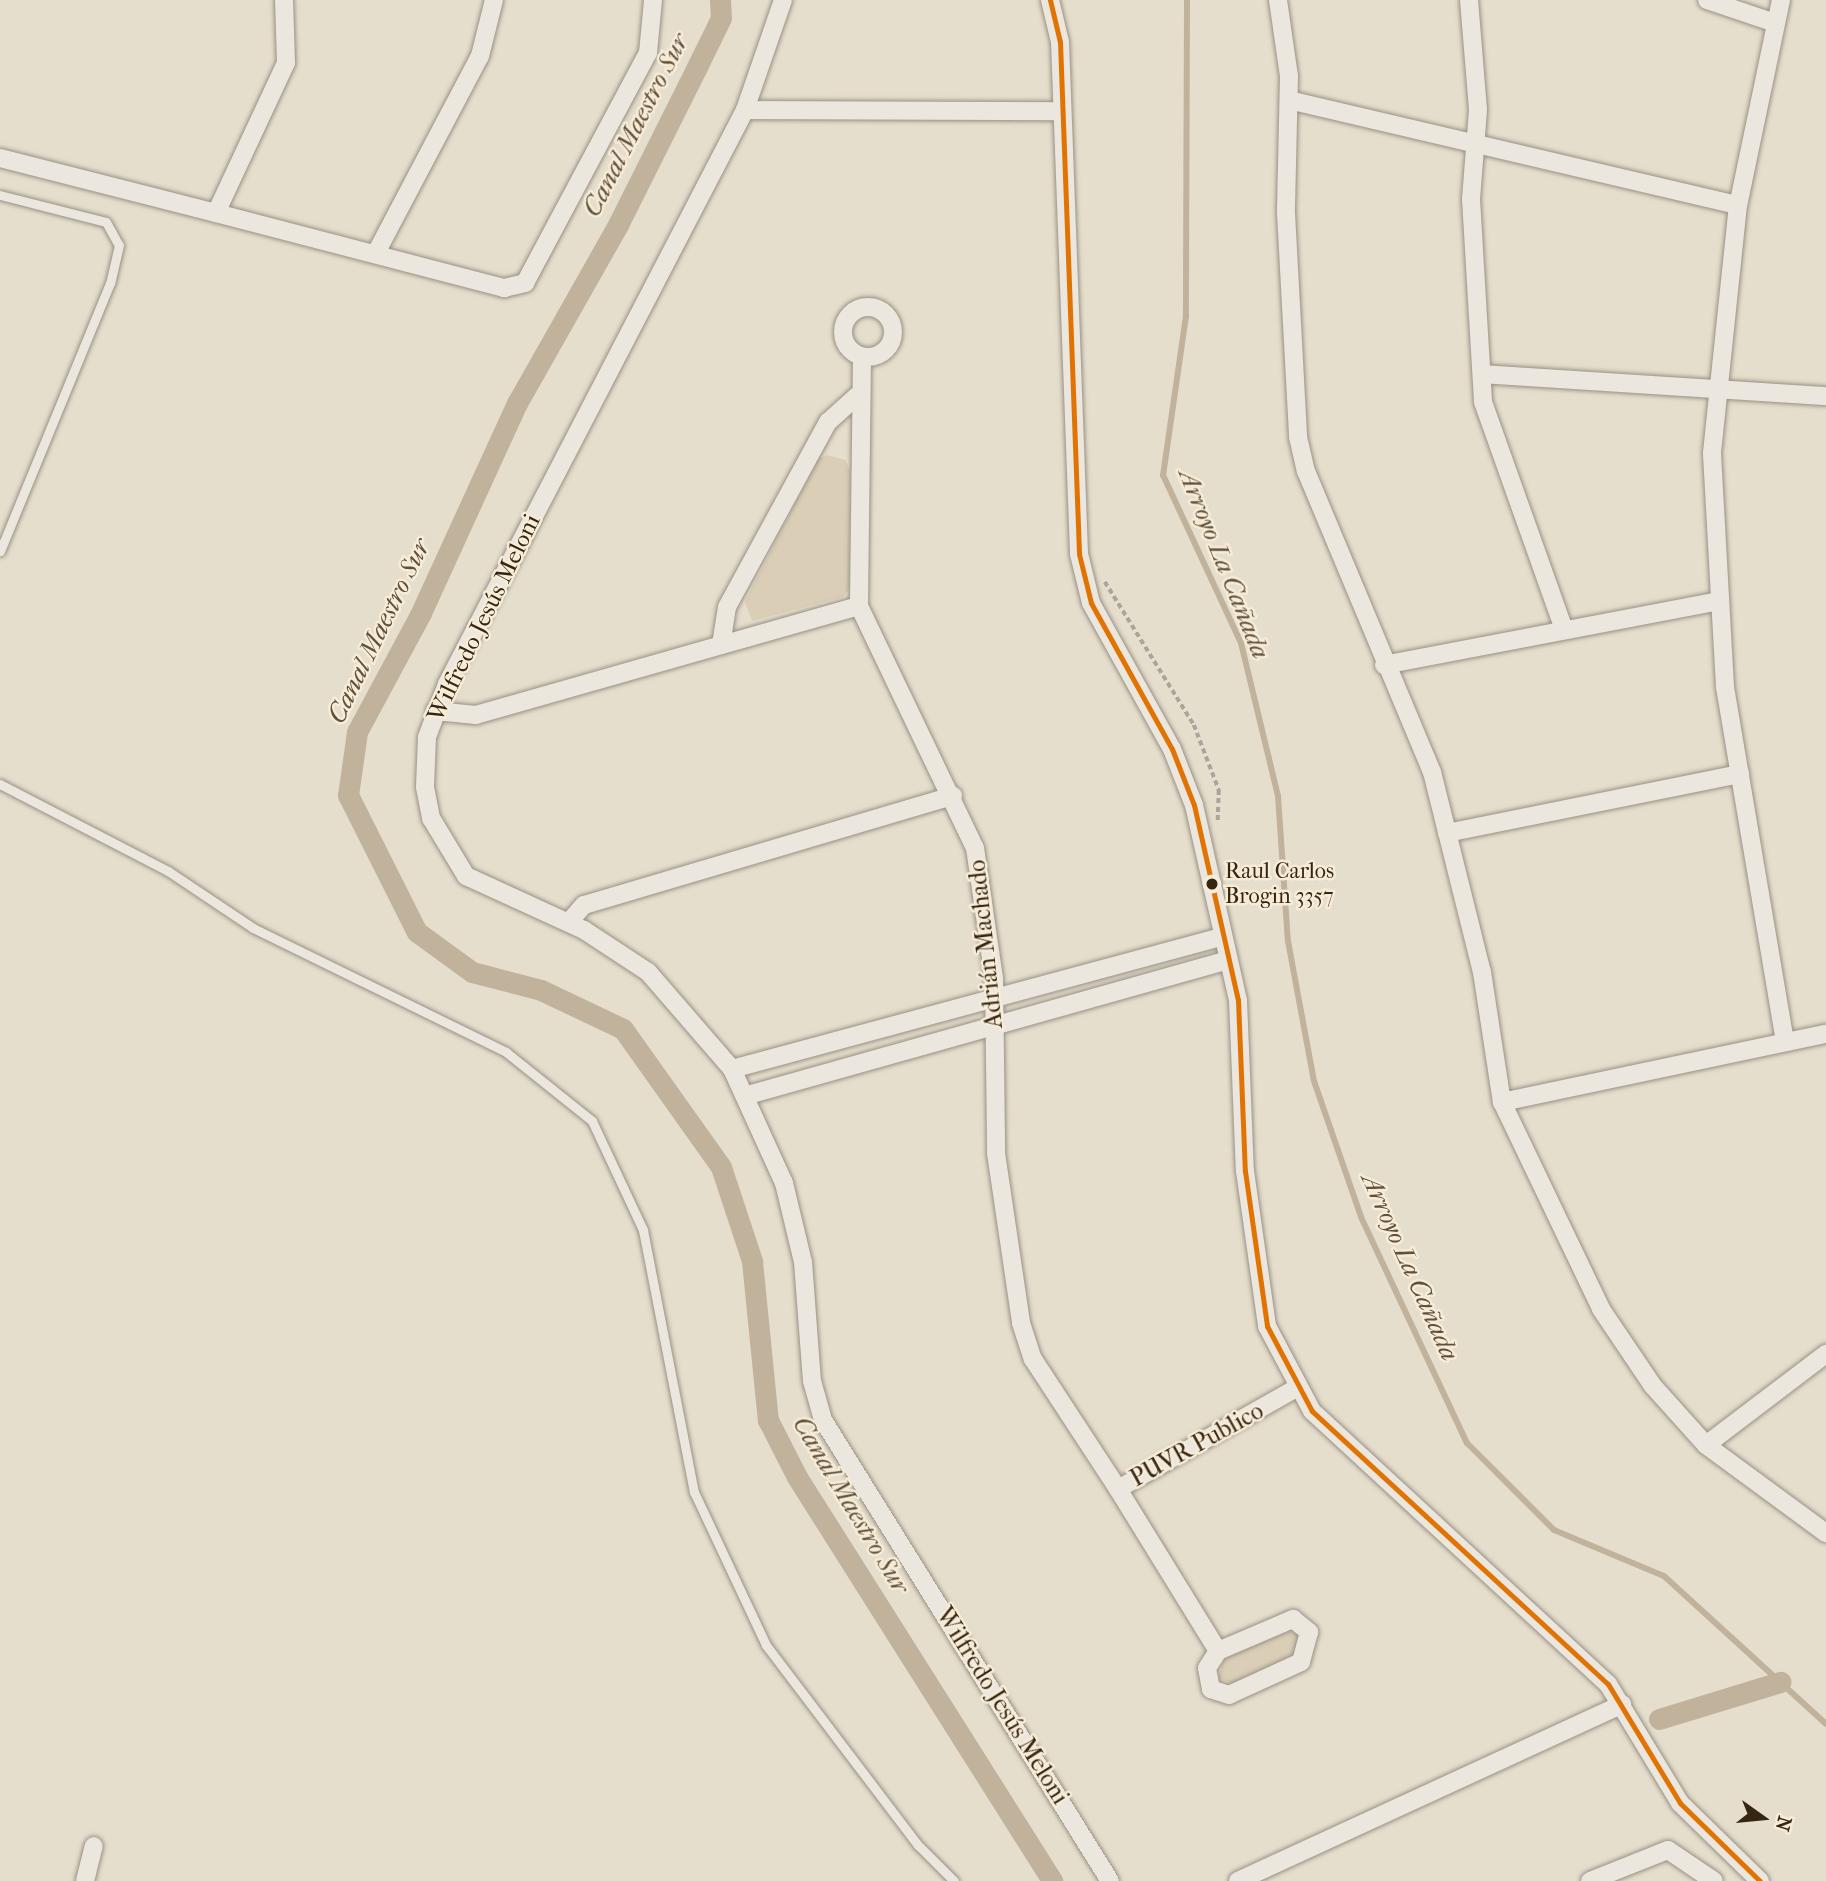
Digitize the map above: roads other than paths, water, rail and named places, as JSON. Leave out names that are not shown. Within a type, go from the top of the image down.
[{"type":"street","points":[[216,213],[286,63],[284,0]]},
{"type":"street","points":[[376,253],[480,56],[494,0]]},
{"type":"street","points":[[0,158],[504,288],[525,283],[648,53],[653,0]]},
{"type":"street","name":"Wilfredo Jesús Meloni","points":[[783,0],[745,110],[435,711],[427,737],[425,787],[430,818],[454,862],[477,885],[569,922],[666,988],[732,1069],[748,1095],[784,1183],[803,1262],[812,1381],[823,1420],[1110,1881]]},
{"type":"street","points":[[1050,0],[1060,42],[1072,481],[1084,583],[1184,775],[1241,1021],[1245,1171],[1257,1275],[1267,1326],[1295,1389],[1622,1704],[1680,1803],[1760,1881]]},
{"type":"street","points":[[1278,0],[1289,100],[1286,214],[1298,438],[1384,666],[1423,746],[1482,972],[1502,1102],[1610,1325],[1706,1445],[1826,1533]]},
{"type":"street","points":[[1469,0],[1478,142],[1471,199],[1482,374],[1489,425],[1564,629]]},
{"type":"street","points":[[1707,0],[1776,23]]},
{"type":"street","points":[[1781,0],[1738,205],[1712,454],[1719,601],[1740,774],[1785,1042]]},
{"type":"street","points":[[1289,100],[1478,142],[1738,205]]},
{"type":"street","points":[[745,110],[1060,111]]},
{"type":"street","name":"Adrián Machado","points":[[862,357],[857,396],[859,606],[953,796],[980,870],[995,998],[996,1153],[1021,1323],[1033,1359],[1118,1489]]},
{"type":"street","points":[[1482,374],[1826,397]]},
{"type":"street","points":[[722,645],[727,607],[828,422],[857,396]]},
{"type":"street","points":[[1384,666],[1719,601]]},
{"type":"street","points":[[435,711],[476,715],[859,606]]},
{"type":"street","points":[[1447,833],[1740,774]]},
{"type":"street","points":[[569,922],[584,905],[953,796]]},
{"type":"street","points":[[732,1069],[1222,937]]},
{"type":"street","points":[[748,1095],[996,1021],[1227,960]]},
{"type":"street","points":[[1502,1102],[1826,1034]]},
{"type":"street","points":[[1706,1445],[1826,1354]]},
{"type":"street","name":"PUVR Publico","points":[[1218,1651],[1118,1489],[1295,1389]]},
{"type":"street","points":[[1293,1619],[1309,1632],[1301,1662],[1229,1695],[1211,1689],[1206,1676],[1218,1651],[1293,1619]]},
{"type":"street","points":[[1238,1881],[1622,1704]]},
{"type":"street","points":[[85,1881],[94,1846]]},
{"type":"street","points":[[1590,1881],[1654,1851],[1679,1853],[1714,1881]]},
{"type":"lane","points":[[0,195],[107,222],[119,245],[110,284],[0,551]]},
{"type":"lane","points":[[0,784],[168,871],[253,928],[506,1052],[592,1121],[643,1230],[694,1492],[766,1645],[918,1845],[954,1881]]},
{"type":"waterway","name":"Canal Maestro Sur","points":[[720,0],[721,18],[698,65],[619,223],[517,403],[421,613],[357,732],[348,795],[417,932],[472,972],[541,990],[623,1029],[721,1167],[752,1261],[768,1420],[797,1477],[1052,1881]]},
{"type":"waterway","name":"Arroyo La Cañada","points":[[1187,0],[1186,316],[1163,475],[1241,643],[1278,796],[1288,941],[1314,1081],[1361,1217],[1467,1443],[1554,1530],[1664,1576],[1826,1724]]},
{"type":"waterway","points":[[1659,1719],[1780,1682]]},
{"type":"place","name":"Raul Carlos Brogin 3357","points":[[1212,884]]}]
